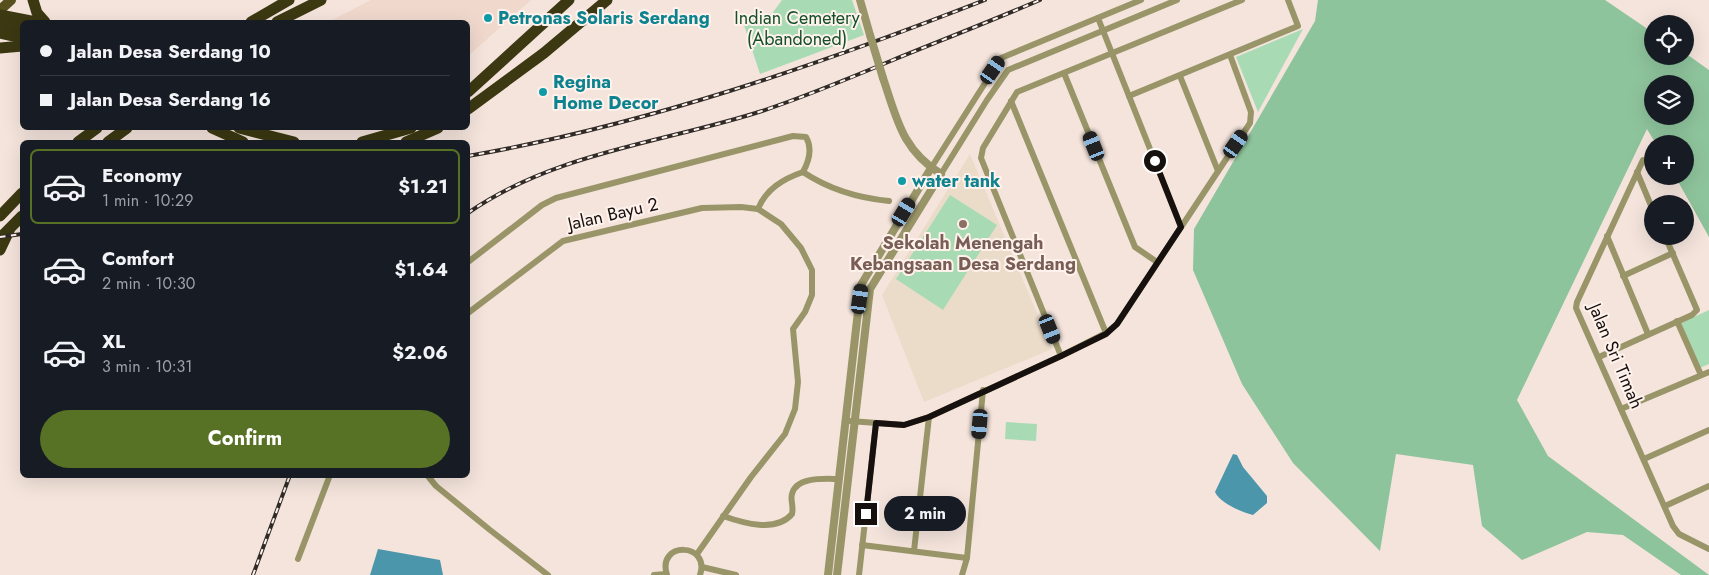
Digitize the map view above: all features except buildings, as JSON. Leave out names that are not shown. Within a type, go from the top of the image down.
[{"type":"highway","points":[[33,0],[36,13],[43,20]]},
{"type":"highway","points":[[254,20],[289,0]]},
{"type":"highway","points":[[280,20],[321,0]]},
{"type":"highway","points":[[470,90],[568,0]]},
{"type":"highway","points":[[470,108],[544,53],[607,0]]},
{"type":"highway","points":[[0,16],[24,20]]},
{"type":"highway","points":[[0,24],[20,28]]},
{"type":"highway","points":[[0,33],[20,38]]},
{"type":"highway","points":[[0,41],[20,46]]},
{"type":"highway","points":[[0,48],[20,46]]},
{"type":"highway","points":[[81,140],[94,130]]},
{"type":"highway","points":[[111,140],[124,130]]},
{"type":"highway","points":[[216,130],[239,140]]},
{"type":"highway","points":[[247,130],[286,140]]},
{"type":"highway","points":[[369,140],[404,130]]},
{"type":"highway","points":[[411,140],[433,130]]},
{"type":"highway","points":[[0,216],[20,195]]},
{"type":"highway","points":[[0,238],[20,218]]},
{"type":"highway","points":[[0,250],[11,227]]},
{"type":"main road","points":[[0,10],[10,0]]},
{"type":"street","points":[[860,0],[883,78],[903,136],[920,160],[941,174]]},
{"type":"street","points":[[828,575],[861,285],[931,168],[1001,58],[1141,0]]},
{"type":"street","points":[[837,575],[870,289],[987,100],[1008,70],[1177,0]]},
{"type":"street","points":[[1061,356],[981,158],[983,148],[1017,92],[1113,55],[1242,0]]},
{"type":"street","points":[[1129,96],[1298,26],[1288,0]]},
{"type":"street","points":[[1098,18],[1181,227]]},
{"type":"street","points":[[846,421],[904,425],[929,417],[983,390],[1106,334],[1125,314],[1252,117],[1230,55]]},
{"type":"street","points":[[1064,73],[1135,247],[1157,262]]},
{"type":"street","points":[[1180,76],[1218,171]]},
{"type":"street","points":[[1010,101],[1106,334]]},
{"type":"street","points":[[470,260],[542,205],[556,198],[793,136],[806,137],[810,143],[808,163],[803,172],[790,177],[774,187],[763,197],[758,209],[781,224],[801,248],[812,270],[812,294],[805,312],[793,329],[798,382],[792,418],[785,434],[723,516],[697,554]]},
{"type":"street","name":"Jalan Sri Timah","points":[[1643,160],[1606,236],[1576,308],[1673,526],[1679,534],[1709,549]]},
{"type":"street","points":[[803,172],[820,184],[845,193],[890,201]]},
{"type":"street","points":[[1638,172],[1647,195]]},
{"type":"street","name":"Jalan Bayu 2","points":[[470,311],[563,241],[702,208],[728,206],[758,209]]},
{"type":"street","points":[[1606,236],[1648,334]]},
{"type":"street","points":[[1599,357],[1697,310],[1669,245]]},
{"type":"street","points":[[1624,276],[1673,253]]},
{"type":"street","points":[[1677,321],[1702,375]]},
{"type":"street","points":[[1621,409],[1709,372]]},
{"type":"street","points":[[962,575],[967,558],[983,390]]},
{"type":"street","points":[[914,552],[929,417]]},
{"type":"street","points":[[859,575],[876,423]]},
{"type":"street","points":[[1644,459],[1709,430]]},
{"type":"street","points":[[298,559],[329,478]]},
{"type":"street","points":[[429,478],[436,486],[539,572],[548,575]]},
{"type":"street","points":[[723,516],[755,524],[780,523],[792,514],[794,502],[791,498],[796,487],[816,479],[840,479]]},
{"type":"street","points":[[1665,506],[1709,486]]},
{"type":"street","points":[[862,546],[967,558]]},
{"type":"street","points":[[654,575],[666,574],[667,559],[674,551],[686,549],[697,554],[702,567],[700,575]]},
{"type":"street","points":[[702,567],[736,575]]},
{"type":"shaded area","points":[[371,0],[531,0],[470,54],[470,20],[332,20]]},
{"type":"shaded area","name":"Sekolah Menengah Kebangsaan Desa Serdang","points":[[970,154],[1052,349],[924,402],[882,295]]},
{"type":"green space","name":"Indian Cemetery (Abandoned)","points":[[782,0],[852,0],[864,35],[760,74],[741,16],[768,19]]},
{"type":"green space","points":[[1318,0],[1605,0],[1644,27],[1644,65],[1694,65],[1694,59],[1709,70],[1709,237],[1694,210],[1694,195],[1686,195],[1680,185],[1694,185],[1694,135],[1651,135],[1647,129],[1517,400],[1548,456],[1709,575],[1681,575],[1623,535],[1587,532],[1522,560],[1482,526],[1473,465],[1396,454],[1380,551],[1293,463],[1242,384],[1193,270],[1194,229],[1315,21]]},
{"type":"green space","points":[[1303,29],[1258,112],[1236,57]]},
{"type":"green space","points":[[950,195],[997,225],[943,310],[896,279]]},
{"type":"green space","points":[[1709,310],[1709,364],[1700,368],[1681,323]]},
{"type":"green space","points":[[1006,422],[1037,424],[1036,441],[1005,439]]},
{"type":"water","points":[[1233,454],[1237,455],[1243,467],[1267,496],[1267,503],[1253,515],[1221,500],[1215,492]]},
{"type":"water","points":[[378,549],[440,560],[443,575],[370,575]]},
{"type":"railway","points":[[470,156],[600,128],[730,91],[795,70],[985,0]]},
{"type":"railway","points":[[470,212],[502,192],[574,162],[762,111],[845,80],[1040,0]]},
{"type":"railway","points":[[0,237],[20,234]]},
{"type":"railway","points":[[253,575],[289,478]]},
{"type":"place","name":"Petronas Solaris Serdang","points":[[488,18]]},
{"type":"place","name":"Regina Home Decor","points":[[543,92]]},
{"type":"place","name":"water tank","points":[[902,181]]},
{"type":"place","name":"Sekolah Menengah Kebangsaan Desa Serdang","points":[[963,224]]},
{"type":"route","points":[[866,514],[876,423],[904,425],[929,417],[983,390],[1106,334],[1117,324],[1181,227],[1155,161]]}]
